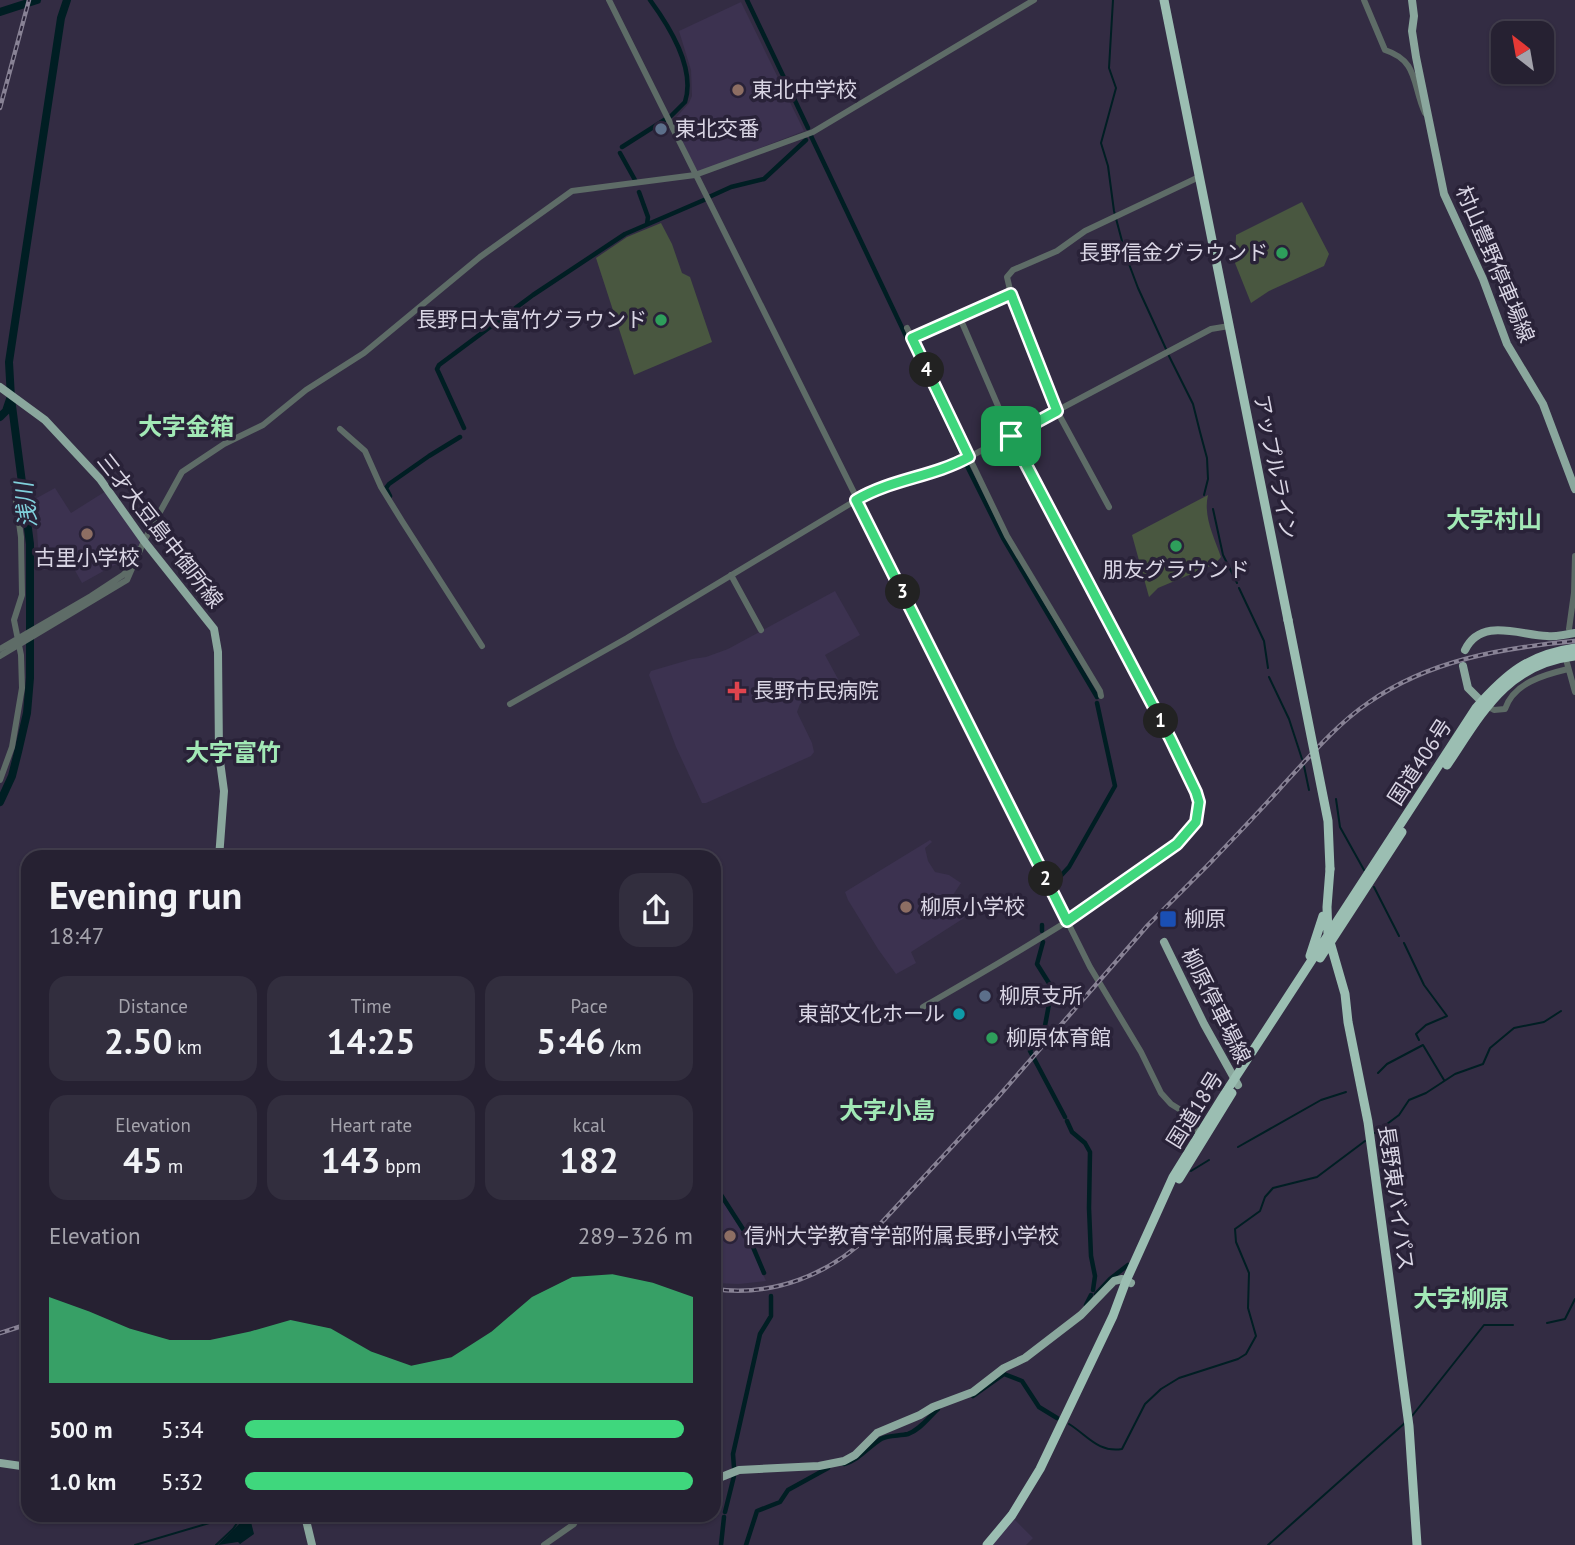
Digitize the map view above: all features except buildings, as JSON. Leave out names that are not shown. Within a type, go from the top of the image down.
[{"type":"highway","name":"アップルライン","points":[[1164,0],[1328,821],[1329,939]]},
{"type":"highway","name":"国道406号","points":[[1329,939],[1346,907],[1484,704],[1508,674],[1542,655],[1575,648]]},
{"type":"highway","name":"国道406号","points":[[1329,939],[1484,704],[1515,677],[1547,661],[1575,656]]},
{"type":"highway","points":[[1296,986],[1310,957],[1327,905],[1336,911],[1346,907]]},
{"type":"highway","name":"国道18号","points":[[987,1545],[1012,1515],[1040,1469],[1129,1282],[1169,1186],[1296,986],[1329,939]]},
{"type":"highway","name":"国道18号","points":[[1236,1082],[1329,939]]},
{"type":"highway","name":"長野東バイパス","points":[[1329,939],[1345,994],[1368,1122],[1407,1407],[1417,1545]]},
{"type":"main road","name":"村山豊野停車場線","points":[[1412,0],[1412,32],[1444,194],[1483,279],[1507,344],[1543,404],[1575,489]]},
{"type":"main road","name":"三才大豆島中御所線","points":[[2,388],[45,420],[100,479],[144,541],[214,629],[218,652],[219,754],[224,791],[220,850]]},
{"type":"main road","points":[[1465,650],[1470,639],[1484,632],[1501,629],[1545,636],[1572,631]]},
{"type":"main road","points":[[1463,666],[1468,688],[1484,704]]},
{"type":"main road","name":"柳原停車場線","points":[[1164,942],[1236,1082]]},
{"type":"main road","points":[[721,1477],[739,1470],[819,1466],[844,1461],[855,1455],[877,1433],[981,1387],[1004,1368],[1025,1358],[1081,1315],[1114,1281],[1122,1279],[1129,1282]]},
{"type":"main road","points":[[0,1462],[21,1466]]},
{"type":"main road","points":[[306,1522],[312,1545]]},
{"type":"street","points":[[609,0],[1099,984],[1141,1052],[1161,1093],[1186,1114],[1201,1137]]},
{"type":"street","points":[[0,656],[123,575],[139,555],[182,472],[224,444],[263,425],[306,390],[364,353],[480,257],[572,191],[695,175],[813,132],[1034,0]]},
{"type":"street","points":[[1364,0],[1385,50],[1403,58],[1410,65],[1422,107],[1429,119]]},
{"type":"street","points":[[1109,507],[1057,411],[1011,294],[1007,277],[1013,270],[1056,251],[1085,231],[1199,177]]},
{"type":"street","points":[[912,338],[1011,294]]},
{"type":"street","points":[[923,1007],[1018,953],[1177,844],[1196,822],[1199,802],[1194,785],[1170,738],[1011,436],[960,317]]},
{"type":"street","points":[[510,704],[627,638],[856,500],[885,486],[946,469],[1210,329],[1229,326]]},
{"type":"street","points":[[907,328],[1007,536],[1101,696]]},
{"type":"street","points":[[340,429],[365,451],[381,487],[402,522],[482,646]]},
{"type":"street","points":[[0,780],[12,747],[18,716],[22,663],[14,620],[22,595],[22,559],[16,501]]},
{"type":"street","points":[[1572,631],[1575,556]]},
{"type":"street","points":[[731,575],[761,630]]},
{"type":"street","points":[[0,649],[20,641]]},
{"type":"street","points":[[1484,704],[1494,710],[1505,709],[1520,688],[1550,671],[1567,666],[1575,692]]},
{"type":"street","points":[[544,1545],[575,1522]]},
{"type":"shaded area","name":"東北中学校","points":[[741,2],[804,131],[696,173],[674,120],[692,96],[691,70],[679,31]]},
{"type":"shaded area","name":"長野信金グラウンド","points":[[1302,202],[1329,254],[1324,266],[1269,291],[1251,303],[1235,263],[1236,235]]},
{"type":"shaded area","name":"長野日大富竹グラウンド","points":[[661,223],[682,273],[690,277],[712,342],[634,375],[596,258],[627,237]]},
{"type":"shaded area","name":"古里小学校","points":[[55,488],[71,513],[106,491],[140,542],[136,553],[82,583],[68,558],[44,570],[39,561],[35,499]]},
{"type":"shaded area","name":"朋友グラウンド","points":[[1208,495],[1208,519],[1221,557],[1215,564],[1158,588],[1149,597],[1132,535]]},
{"type":"shaded area","name":"長野市民病院","points":[[835,591],[860,635],[825,655],[838,679],[800,704],[797,712],[814,752],[811,756],[702,803],[676,747],[649,675],[651,671],[728,649]]},
{"type":"shaded area","name":"柳原小学校","points":[[930,840],[932,842],[925,848],[928,861],[935,872],[949,875],[961,883],[953,895],[964,918],[911,952],[916,963],[896,974],[845,892]]},
{"type":"shaded area","name":"信州大学教育学部附属長野小学校","points":[[721,1198],[747,1239],[766,1281],[721,1283]]},
{"type":"shaded area","points":[[1012,1517],[1033,1538],[1026,1545],[991,1545]]},
{"type":"shaded area","points":[[241,1522],[251,1522],[254,1534],[240,1544],[218,1545]]},
{"type":"waterway","points":[[0,12],[37,0]]},
{"type":"waterway","name":"浅川","points":[[0,802],[12,776],[18,752],[27,713],[30,678],[30,544],[11,398],[9,362],[61,18],[67,0]]},
{"type":"waterway","points":[[650,0],[679,48],[687,75],[685,102],[671,116]]},
{"type":"waterway","points":[[747,0],[808,128]]},
{"type":"waterway","points":[[1113,0],[1109,68],[1116,88],[1101,143],[1126,256],[1166,349]]},
{"type":"waterway","points":[[622,147],[666,119]]},
{"type":"waterway","points":[[811,136],[962,454]]},
{"type":"waterway","points":[[709,197],[731,187],[764,179],[806,140]]},
{"type":"waterway","points":[[620,153],[635,180]]},
{"type":"waterway","points":[[639,192],[648,217],[647,224]]},
{"type":"waterway","points":[[464,428],[437,369],[439,365],[533,295],[625,234],[704,200]]},
{"type":"waterway","points":[[1168,354],[1193,404],[1207,458],[1208,479],[1204,495]]},
{"type":"waterway","points":[[0,417],[6,411],[10,399]]},
{"type":"waterway","points":[[390,496],[386,488],[389,484],[460,437]]},
{"type":"waterway","points":[[967,466],[1003,538],[1097,697]]},
{"type":"waterway","points":[[1213,509],[1223,555],[1237,583]]},
{"type":"waterway","points":[[1239,588],[1264,641],[1268,668]]},
{"type":"waterway","points":[[1269,677],[1289,719],[1302,759]]},
{"type":"waterway","points":[[1056,881],[1069,867],[1115,786],[1097,703]]},
{"type":"waterway","points":[[1304,766],[1309,790]]},
{"type":"waterway","points":[[1336,799],[1340,827],[1364,870]]},
{"type":"waterway","points":[[1374,887],[1399,936]]},
{"type":"waterway","points":[[1042,925],[1042,931]]},
{"type":"waterway","points":[[1043,942],[1037,964],[1052,988],[1044,1031],[1030,1051],[1065,1117]]},
{"type":"waterway","points":[[1404,943],[1424,985],[1447,1016],[1426,1025],[1416,1034],[1419,1040]]},
{"type":"waterway","points":[[1375,1133],[1399,1115],[1409,1100],[1426,1093],[1455,1074],[1483,1064],[1490,1048],[1514,1028],[1544,1022],[1561,1011]]},
{"type":"waterway","points":[[1378,1073],[1387,1064],[1423,1045],[1444,1080]]},
{"type":"waterway","points":[[1238,1147],[1321,1100],[1346,1092]]},
{"type":"waterway","points":[[1067,1121],[1072,1132],[1085,1143],[1090,1152],[1089,1208],[1091,1256],[1095,1276],[1093,1290]]},
{"type":"waterway","points":[[1069,1424],[1099,1446],[1122,1449],[1145,1404],[1161,1389],[1179,1378],[1246,1354],[1256,1336],[1248,1308],[1249,1273],[1236,1242],[1235,1229],[1260,1211],[1265,1197],[1273,1188],[1317,1177],[1365,1141]]},
{"type":"waterway","points":[[1191,1171],[1209,1160]]},
{"type":"waterway","points":[[721,1195],[750,1240],[764,1273]]},
{"type":"waterway","points":[[1096,1294],[1128,1265]]},
{"type":"waterway","points":[[1086,1305],[1091,1295]]},
{"type":"waterway","points":[[734,1468],[733,1454],[760,1334],[771,1316],[771,1296]]},
{"type":"waterway","points":[[1547,1323],[1565,1319],[1575,1299]]},
{"type":"waterway","points":[[1412,1416],[1484,1325],[1513,1325]]},
{"type":"waterway","points":[[1004,1374],[1022,1381],[1039,1407],[1057,1418]]},
{"type":"waterway","points":[[973,1396],[1004,1374]]},
{"type":"waterway","points":[[844,1464],[881,1439],[912,1432],[938,1409]]},
{"type":"waterway","points":[[1268,1545],[1406,1422]]},
{"type":"waterway","points":[[746,1545],[757,1511],[780,1502],[788,1490],[828,1468]]},
{"type":"waterway","points":[[725,1512],[734,1476]]},
{"type":"waterway","points":[[721,1545],[724,1517]]},
{"type":"waterway","points":[[135,1545],[213,1522]]},
{"type":"waterway","points":[[216,1545],[238,1522]]},
{"type":"railway","points":[[0,108],[29,0]]},
{"type":"railway","points":[[1207,866],[1334,731],[1391,688],[1441,666],[1467,658],[1575,641]]},
{"type":"railway","points":[[721,1290],[758,1290],[799,1280],[818,1272],[855,1248],[998,1097],[1148,925],[1213,860]]},
{"type":"railway","points":[[0,1333],[21,1326]]},
{"type":"place","name":"東北中学校","points":[[738,90]]},
{"type":"place","name":"東北交番","points":[[661,129]]},
{"type":"place","name":"長野信金グラウンド","points":[[1282,253]]},
{"type":"place","name":"長野日大富竹グラウンド","points":[[661,320]]},
{"type":"place","name":"古里小学校","points":[[87,534]]},
{"type":"place","name":"朋友グラウンド","points":[[1176,546]]},
{"type":"place","name":"長野市民病院","points":[[737,691]]},
{"type":"place","name":"柳原小学校","points":[[906,907]]},
{"type":"place","name":"柳原","points":[[1168,919]]},
{"type":"place","name":"柳原支所","points":[[985,996]]},
{"type":"place","name":"東部文化ホール","points":[[959,1014]]},
{"type":"place","name":"柳原体育館","points":[[992,1038]]},
{"type":"place","name":"信州大学教育学部附属長野小学校","points":[[730,1236]]},
{"type":"district","name":"大字金箱","points":[[186,427]]},
{"type":"district","name":"大字村山","points":[[1494,520]]},
{"type":"district","name":"大字富竹","points":[[233,753]]},
{"type":"district","name":"大字小島","points":[[887,1111]]},
{"type":"district","name":"大字柳原","points":[[1461,1299]]},
{"type":"route","points":[[1011,294],[1057,411],[1011,436],[1170,738],[1194,785],[1199,802],[1196,822],[1177,844],[1067,921],[856,500],[885,486],[946,469],[969,457],[912,338],[1011,294]]}]
